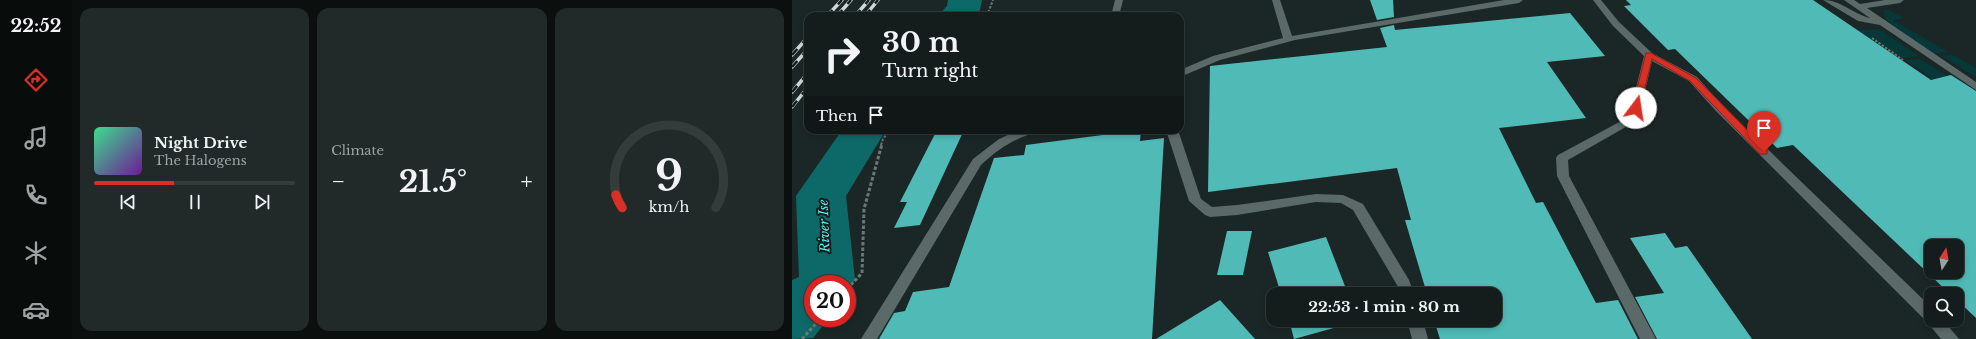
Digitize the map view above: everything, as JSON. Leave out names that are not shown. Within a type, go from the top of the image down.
[{"type":"lane","points":[[1116,12],[1119,0]]},
{"type":"lane","points":[[1276,0],[1288,39]]},
{"type":"lane","points":[[1184,72],[1220,56],[1288,39],[1395,19],[1519,0]]},
{"type":"lane","points":[[1597,0],[1616,24],[1649,55],[1693,79],[1719,108],[1924,310]]},
{"type":"lane","points":[[1827,0],[1861,19],[1883,24]]},
{"type":"lane","points":[[1848,0],[1976,87]]},
{"type":"lane","points":[[1859,8],[1900,0]]},
{"type":"lane","points":[[1648,339],[1563,176],[1562,158],[1581,146],[1627,122],[1636,108],[1649,55]]},
{"type":"lane","points":[[869,339],[977,162],[998,143],[1020,134]]},
{"type":"lane","points":[[1173,134],[1195,201],[1210,212],[1237,210],[1316,198],[1343,199],[1358,207],[1405,287]]},
{"type":"lane","points":[[1417,327],[1420,339]]},
{"type":"lane","points":[[1940,327],[1951,339]]},
{"type":"path","points":[[988,12],[993,0]]},
{"type":"path","points":[[1870,37],[1903,60]]},
{"type":"path","points":[[856,279],[862,273],[864,209],[883,139],[887,134]]},
{"type":"path","points":[[802,339],[813,327]]},
{"type":"shaded area","points":[[1887,9],[1904,18],[1893,20],[1948,52],[1931,54],[1890,26],[1893,25],[1884,15],[1884,10]]},
{"type":"shaded area","points":[[1879,29],[1919,56],[1902,58],[1857,30]]},
{"type":"shaded area","points":[[1953,55],[1976,68],[1976,77],[1941,56]]},
{"type":"shaded area","points":[[1920,59],[1976,94],[1976,109],[1905,60]]},
{"type":"building","points":[[1370,0],[1393,0],[1394,17],[1377,20]]},
{"type":"building","points":[[1626,0],[1813,0],[1931,80],[1951,75],[1976,91],[1976,318],[1964,307],[1964,287],[1943,287],[1934,279],[1964,279],[1964,239],[1924,239],[1924,269],[1793,145],[1777,148],[1675,49],[1668,50],[1624,6],[1631,5]]},
{"type":"building","points":[[1570,13],[1605,56],[1547,62],[1586,118],[1499,128],[1536,203],[1543,202],[1596,303],[1618,300],[1638,339],[1440,339],[1436,327],[1502,327],[1502,287],[1425,287],[1405,220],[1411,220],[1397,168],[1208,192],[1210,66],[1387,47],[1380,28],[1394,25],[1395,30]]},
{"type":"building","points":[[935,134],[962,134],[920,225],[894,228],[907,202],[900,202]]},
{"type":"building","points":[[1110,134],[1141,134],[1140,141],[1164,138],[1152,339],[879,339],[894,313],[905,311],[913,292],[949,287],[994,158],[1024,155],[1026,145]]},
{"type":"building","points":[[1227,231],[1252,231],[1243,275],[1217,275]]},
{"type":"building","points":[[1665,233],[1675,248],[1687,246],[1752,339],[1657,339],[1635,297],[1664,293],[1630,238]]},
{"type":"building","points":[[1326,237],[1345,287],[1279,287],[1268,252]]},
{"type":"building","points":[[1220,300],[1255,339],[1156,339]]},
{"type":"building","points":[[1291,327],[1337,327],[1294,339]]},
{"type":"waterway","name":"River Ise","points":[[960,12],[963,10],[965,0]]},
{"type":"waterway","name":"River Ise","points":[[827,275],[821,196],[861,134]]},
{"type":"waterway","name":"River Ise","points":[[792,320],[804,306]]},
{"type":"railway","points":[[831,12],[842,0]]},
{"type":"railway","points":[[840,12],[851,0]]},
{"type":"railway","points":[[858,12],[869,0]]},
{"type":"railway","points":[[868,12],[878,0]]},
{"type":"railway","points":[[792,55],[804,42]]},
{"type":"railway","points":[[792,67],[804,54]]},
{"type":"railway","points":[[792,92],[804,78]]},
{"type":"railway","points":[[792,107],[804,92]]},
{"type":"route","points":[[1636,108],[1649,55],[1693,79],[1719,108],[1764,152]]}]
